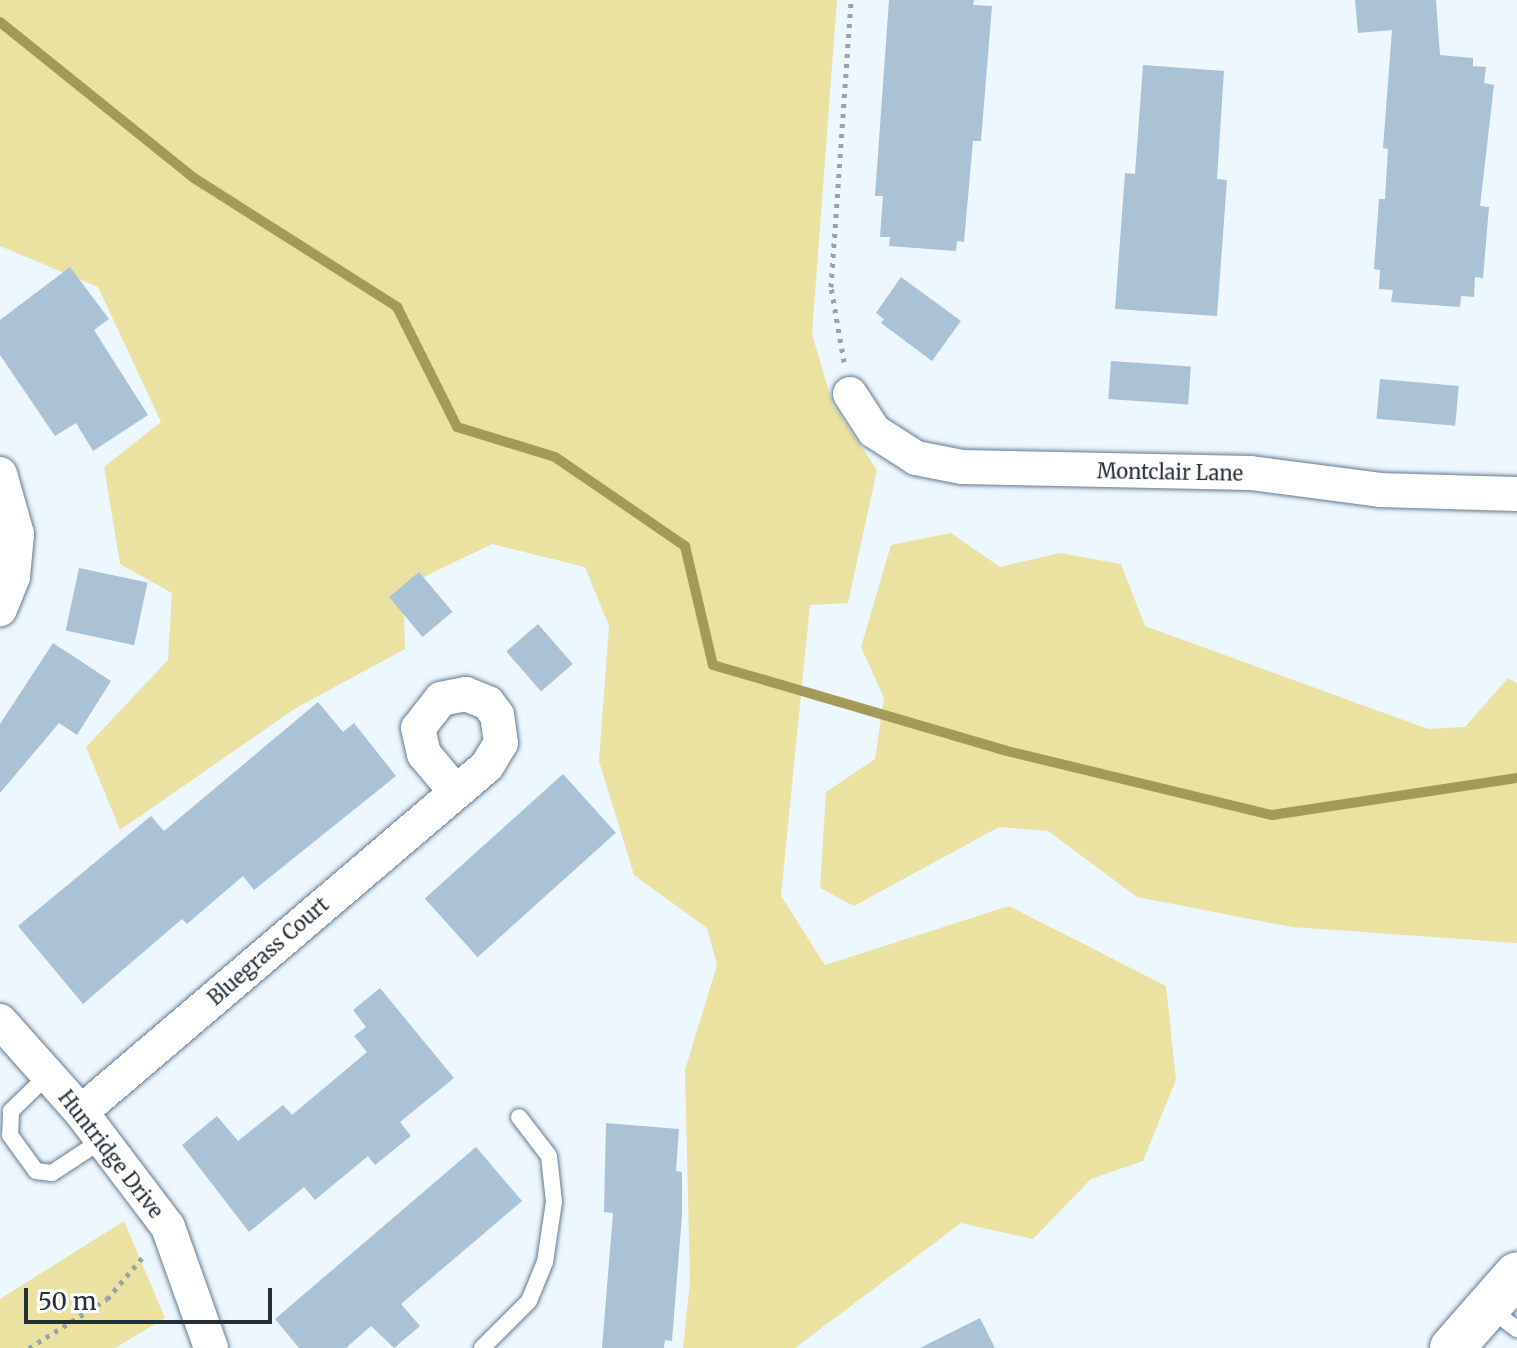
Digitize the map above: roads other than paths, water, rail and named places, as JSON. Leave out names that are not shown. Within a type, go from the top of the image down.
[{"type":"street","name":"Montclair Lane","points":[[850,394],[874,431],[916,458],[962,467],[1251,473],[1380,490],[1517,494]]},
{"type":"street","points":[[0,474],[17,534],[13,577],[0,610]]},
{"type":"street","name":"Bluegrass Court","points":[[81,1112],[455,791]]},
{"type":"street","name":"Huntridge Drive","points":[[0,1021],[81,1112],[168,1227],[211,1348]]},
{"type":"street","points":[[1452,1348],[1503,1318],[1517,1274]]},
{"type":"lane","points":[[48,1075],[11,1111],[10,1135],[36,1171],[52,1173],[102,1140]]},
{"type":"lane","points":[[482,1348],[529,1301],[545,1262],[554,1202],[549,1156],[519,1117]]},
{"type":"waterway","points":[[0,22],[194,178],[397,307],[457,427],[555,457],[685,546],[713,665],[1007,751],[1272,815],[1517,778]]}]
